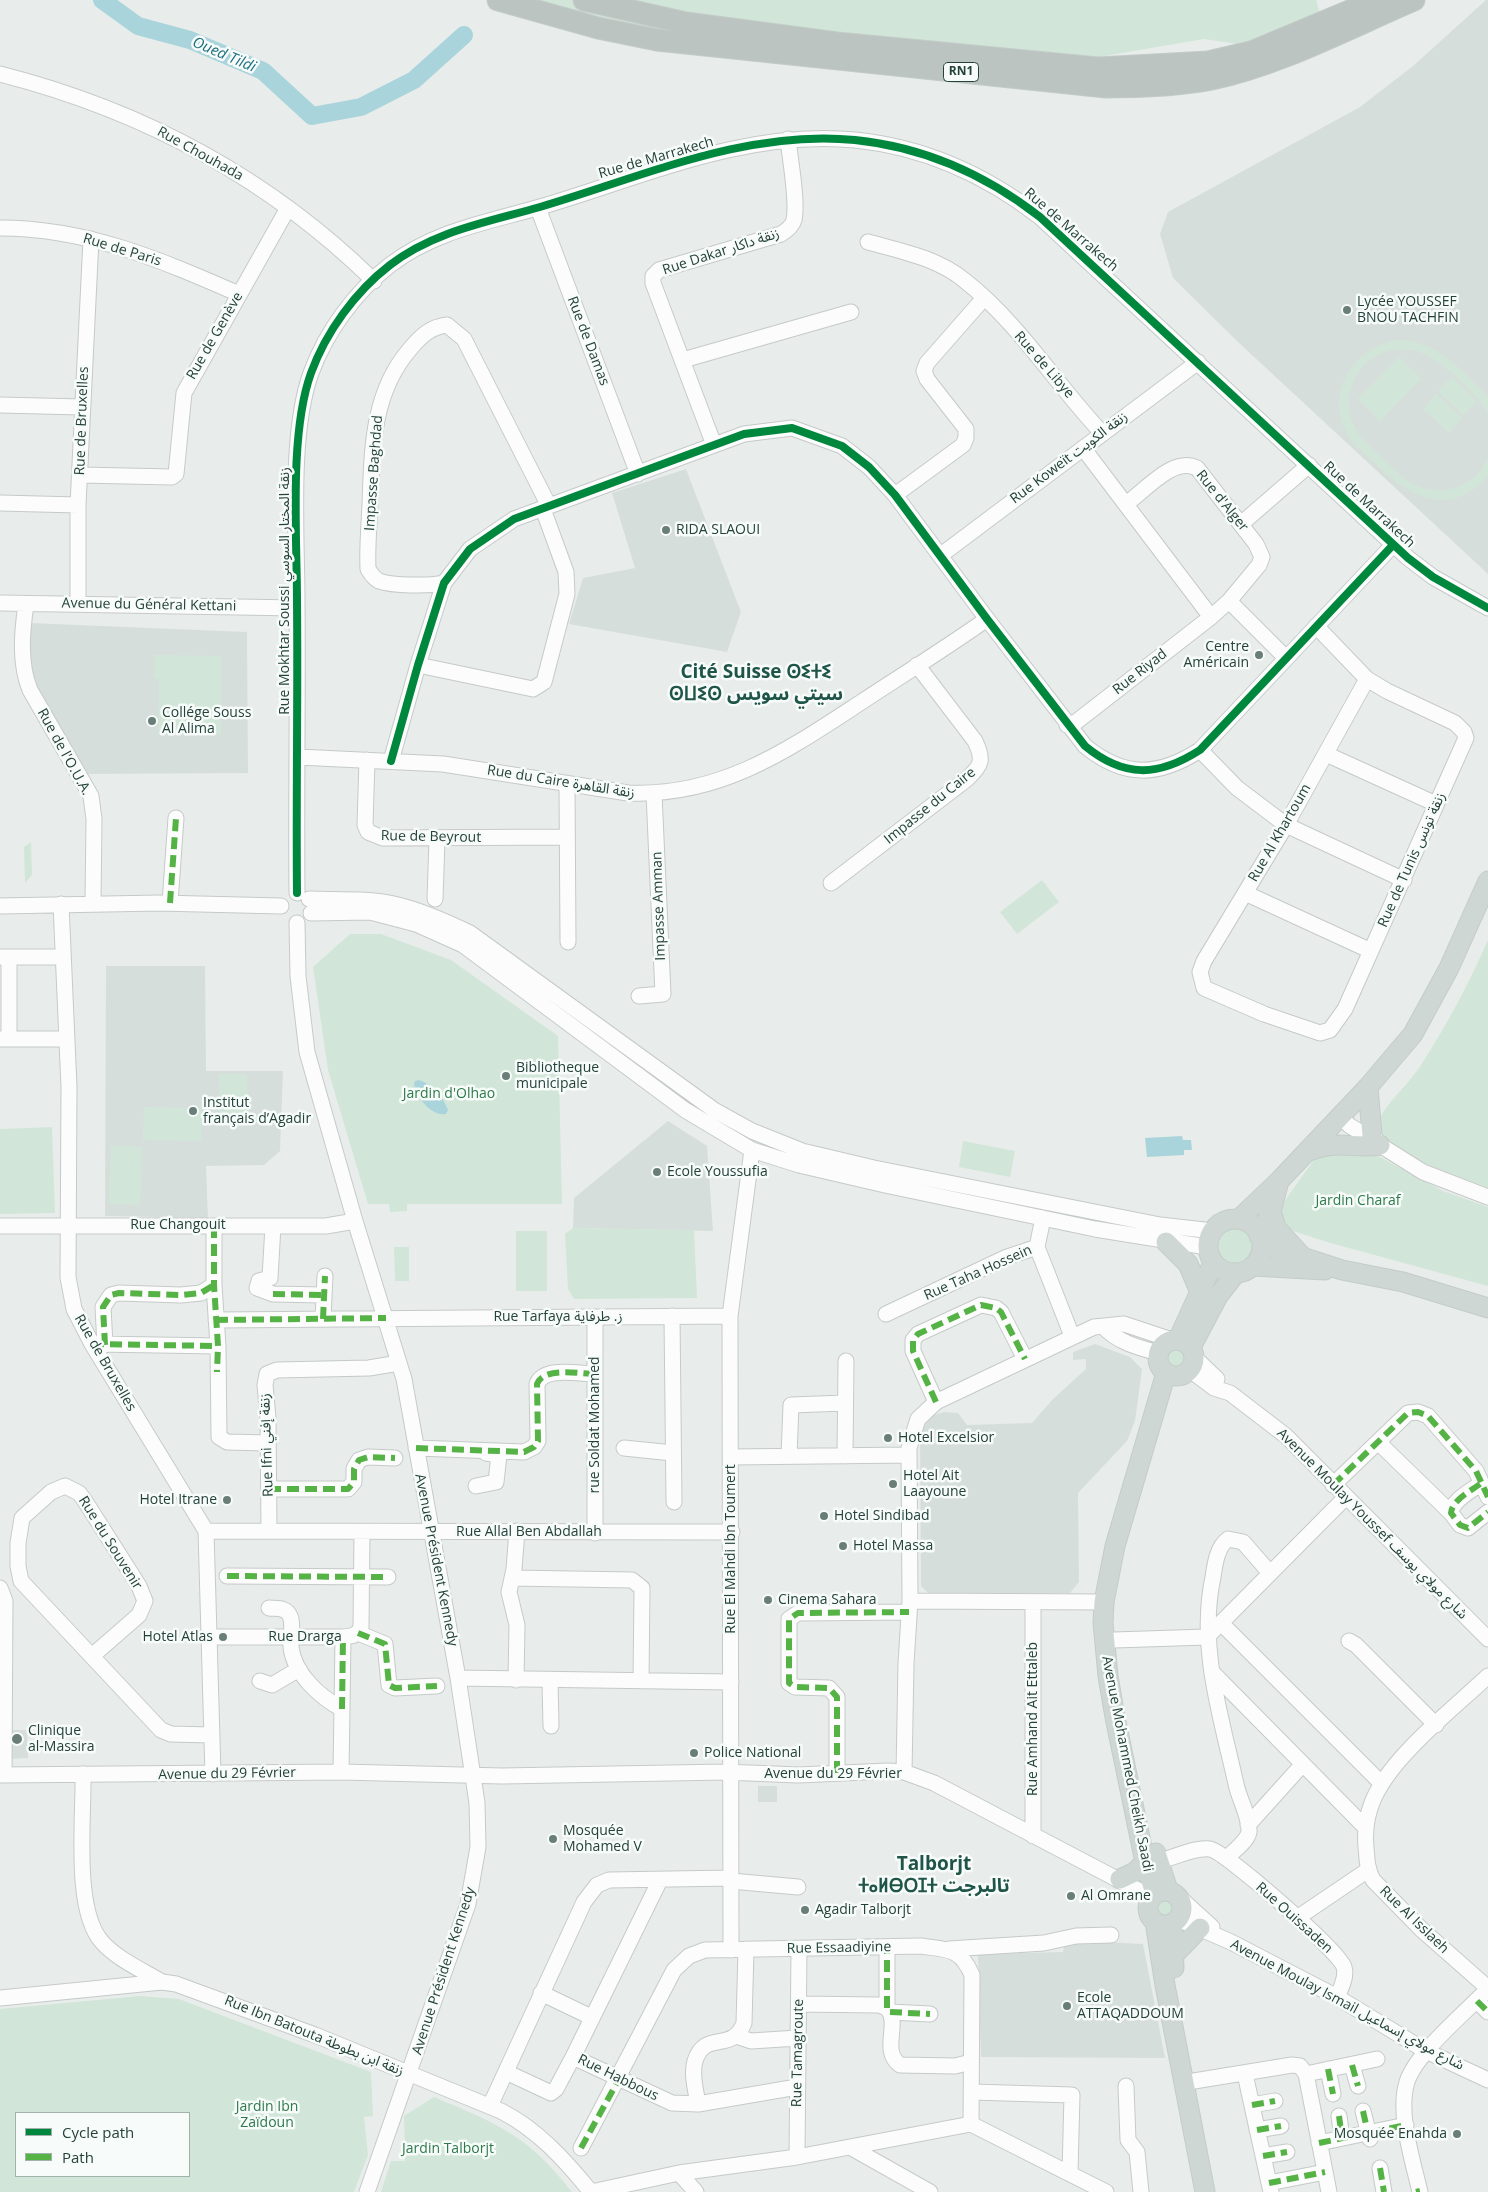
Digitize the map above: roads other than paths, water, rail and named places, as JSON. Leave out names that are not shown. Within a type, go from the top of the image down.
[{"type":"highway","name":"RN1","points":[[498,0],[598,28],[657,40],[1106,87],[1160,86],[1213,78],[1265,63],[1414,0]]},
{"type":"highway","name":"RN1","points":[[584,0],[686,24],[837,43],[1098,68],[1208,62],[1251,52],[1376,0]]},
{"type":"main road","points":[[1239,1219],[1279,1181],[1368,1087],[1413,1034],[1426,1013],[1488,880]]},
{"type":"main road","points":[[1304,1153],[1336,1144],[1368,1146],[1376,1140],[1368,1087]]},
{"type":"main road","points":[[1254,1266],[1260,1256],[1260,1240],[1271,1211],[1279,1181]]},
{"type":"main road","points":[[1271,1211],[1276,1228],[1303,1256]]},
{"type":"main road","points":[[1342,1270],[1260,1240],[1250,1224],[1239,1219],[1225,1221],[1211,1247],[1223,1271],[1236,1273],[1254,1266],[1342,1270],[1403,1282],[1487,1307]]},
{"type":"main road","points":[[1166,1242],[1188,1264],[1200,1292]]},
{"type":"main road","name":"Avenue Mohammed Cheikh Saadi","points":[[1152,1862],[1116,1672],[1114,1604],[1119,1570],[1149,1460],[1200,1292],[1211,1247]]},
{"type":"main road","name":"Avenue Mohammed Cheikh Saadi","points":[[1163,1895],[1152,1862],[1108,1676],[1104,1644],[1104,1602],[1115,1546],[1181,1358],[1218,1296],[1236,1273]]},
{"type":"main road","points":[[1159,1353],[1159,1364],[1181,1358]]},
{"type":"main road","points":[[1120,1879],[1152,1862]]},
{"type":"main road","points":[[1170,1922],[1148,1912],[1148,1904],[1163,1895],[1182,1912],[1170,1922],[1156,1928],[1165,1985],[1205,2192]]},
{"type":"main road","points":[[1170,1922],[1179,2006],[1219,2192]]},
{"type":"main road","points":[[1173,1956],[1200,1928]]},
{"type":"street","name":"Rue Chouhada","points":[[0,74],[88,100],[139,120],[225,166],[324,234],[374,281]]},
{"type":"street","name":"Rue de Marrakech","points":[[374,281],[390,265],[446,234],[726,151],[788,139],[824,138],[888,144],[922,153],[986,180],[1040,217],[1393,545],[1433,577],[1488,608]]},
{"type":"street","name":"Rue Dakar زنقة داكار","points":[[714,445],[653,283],[654,276],[659,270],[781,234],[789,229],[794,221],[794,209],[788,139]]},
{"type":"street","name":"Rue de Genève","points":[[80,475],[172,477],[176,474],[184,392],[288,208]]},
{"type":"street","name":"Rue de Damas","points":[[538,208],[638,474]]},
{"type":"street","name":"Rue de Paris","points":[[0,228],[24,228],[91,239],[141,252],[239,294]]},
{"type":"street","name":"Rue de Bruxelles","points":[[78,604],[78,505],[91,239]]},
{"type":"street","name":"Rue de Libye","points":[[868,242],[932,262],[964,279],[1023,339],[1102,433]]},
{"type":"street","name":"Rue Mokhtar Soussi زنقة المختار السوسي","points":[[306,902],[298,757],[298,466],[305,393],[312,371],[333,328],[346,309],[374,281]]},
{"type":"street","points":[[895,495],[963,444],[966,438],[966,430],[927,379],[924,371],[927,363],[984,298]]},
{"type":"street","points":[[683,360],[851,312]]},
{"type":"street","name":"Impasse Baghdad","points":[[444,583],[390,583],[371,576],[368,569],[372,463],[378,411],[384,392],[403,357],[426,332],[435,327],[447,325],[464,339],[546,508]]},
{"type":"street","name":"Rue Koweït زنقة الكويت","points":[[941,554],[1198,362]]},
{"type":"street","points":[[0,406],[82,407]]},
{"type":"street","points":[[391,761],[418,665],[444,583],[470,549],[514,519],[744,434],[792,428],[807,431],[842,446],[869,467],[895,495],[941,554],[987,619],[1085,746],[1101,759],[1115,766],[1136,770],[1162,768],[1182,762],[1200,750],[1393,545]]},
{"type":"street","points":[[1083,448],[1211,617]]},
{"type":"street","name":"Rue d'Alger","points":[[1126,504],[1171,470],[1184,464],[1190,464],[1197,468],[1241,524],[1256,544],[1261,562],[1229,602],[1211,617]]},
{"type":"street","points":[[1241,524],[1309,466]]},
{"type":"street","points":[[0,503],[78,505]]},
{"type":"street","points":[[418,665],[532,689],[544,682],[567,594],[566,572],[546,508]]},
{"type":"street","points":[[1229,602],[1286,658]]},
{"type":"street","name":"Avenue du Général Kettani","points":[[0,603],[298,608]]},
{"type":"street","name":"Rue de l'O.U.A.","points":[[26,604],[23,632],[24,675],[30,690],[91,796],[94,819],[94,903]]},
{"type":"street","name":"Rue Riyad","points":[[1067,725],[1076,722],[1211,617]]},
{"type":"street","name":"Rue du Caire زنقة القاهرة","points":[[298,757],[442,764],[628,793],[654,794],[687,790],[715,782],[764,763],[814,733],[987,619]]},
{"type":"street","name":"Rue de Tunis زنقة تونس","points":[[1204,988],[1264,1014],[1320,1033],[1325,1032],[1334,1025],[1345,1009],[1404,880],[1436,804],[1465,744],[1464,732],[1451,721],[1387,691],[1368,678],[1316,626]]},
{"type":"street","name":"Impasse du Caire","points":[[831,883],[967,779],[981,762],[981,754],[975,741],[917,665]]},
{"type":"street","name":"Rue Al Khartoum","points":[[1204,988],[1200,972],[1204,961],[1286,824],[1368,678]]},
{"type":"street","points":[[1200,750],[1237,788],[1286,824],[1404,880]]},
{"type":"street","points":[[1326,754],[1436,804]]},
{"type":"street","name":"Rue de Beyrout","points":[[367,760],[364,818],[368,832],[383,838],[567,837]]},
{"type":"street","points":[[567,784],[568,942]]},
{"type":"street","name":"Impasse Amman","points":[[639,996],[663,994],[654,794]]},
{"type":"street","points":[[170,903],[176,818]]},
{"type":"street","points":[[435,900],[437,839]]},
{"type":"street","points":[[1245,893],[1371,950]]},
{"type":"street","points":[[306,902],[303,922],[288,921],[283,916],[281,906],[284,899],[290,894],[306,902],[370,912],[416,924],[463,945],[531,993],[685,1110],[752,1150],[799,1165],[856,1179],[1166,1242],[1211,1247]]},
{"type":"street","points":[[306,902],[352,900],[397,905],[442,920],[470,933],[714,1110],[752,1131],[802,1151],[874,1168],[1160,1225],[1211,1247]]},
{"type":"street","points":[[0,906],[170,903],[281,906]]},
{"type":"street","name":"Rue de Bruxelles","points":[[61,904],[69,1087],[68,1277],[71,1296],[74,1309],[99,1344],[206,1531],[212,1774]]},
{"type":"street","name":"Avenue Président Kennedy","points":[[297,923],[299,985],[307,1052],[355,1221],[399,1363],[478,1775],[478,1847],[468,1904],[410,2074],[367,2192]]},
{"type":"street","points":[[63,957],[5,957],[4,1039],[66,1039]]},
{"type":"street","points":[[1340,1116],[1350,1126],[1376,1140],[1423,1172],[1488,1196]]},
{"type":"street","name":"Rue El Mahdi Ibn Toumert","points":[[736,2036],[744,2023],[732,1879],[730,1316],[752,1150]]},
{"type":"street","points":[[1037,1247],[1043,1218]]},
{"type":"street","name":"Rue Changouit","points":[[0,1226],[326,1226],[355,1221]]},
{"type":"street","points":[[214,1226],[219,1437],[227,1442],[268,1442]]},
{"type":"street","points":[[274,1226],[270,1278],[259,1281],[257,1288],[273,1294],[324,1295]]},
{"type":"street","name":"Rue Taha Hossein","points":[[886,1314],[1007,1257],[1037,1247],[1072,1336]]},
{"type":"street","points":[[324,1276],[324,1319]]},
{"type":"street","points":[[214,1285],[201,1294],[119,1293],[111,1295],[103,1307],[99,1344],[218,1346]]},
{"type":"street","points":[[936,1402],[913,1351],[912,1340],[918,1334],[981,1305],[990,1306],[1001,1312],[1025,1359]]},
{"type":"street","points":[[672,1316],[674,1502]]},
{"type":"street","name":"Rue Tarfaya ز. طرفاية","points":[[216,1320],[730,1316]]},
{"type":"street","name":"rue Soldat Mohamed","points":[[595,1317],[595,1533]]},
{"type":"street","name":"Avenue Moulay Youssef شارع مولاي يوسف","points":[[904,1772],[910,1606],[909,1455],[918,1419],[936,1402],[1072,1336],[1103,1326],[1124,1324],[1181,1358],[1214,1388],[1230,1393],[1286,1436],[1488,1639]]},
{"type":"street","points":[[1103,1326],[1116,1336],[1139,1347],[1159,1353]]},
{"type":"street","points":[[845,1456],[846,1361]]},
{"type":"street","name":"Rue Ifni زنقة إفني","points":[[269,1531],[265,1385],[267,1374],[272,1370],[368,1368],[399,1363]]},
{"type":"street","points":[[416,1451],[524,1452],[530,1450],[538,1441],[537,1384],[539,1379],[547,1374],[595,1374]]},
{"type":"street","points":[[789,1456],[791,1405],[845,1403]]},
{"type":"street","points":[[1334,1485],[1408,1413],[1423,1413],[1476,1471],[1484,1490],[1457,1501],[1451,1508],[1451,1513]]},
{"type":"street","points":[[1378,1442],[1451,1513],[1456,1522],[1468,1528],[1488,1512]]},
{"type":"street","points":[[624,1448],[673,1452]]},
{"type":"street","points":[[416,1451],[500,1455],[496,1482],[476,1486]]},
{"type":"street","points":[[731,1457],[909,1455]]},
{"type":"street","points":[[269,1489],[348,1488],[354,1482],[354,1469],[362,1459],[395,1458]]},
{"type":"street","name":"Rue du Souvenir","points":[[92,1656],[139,1615],[145,1601],[139,1586],[79,1493],[65,1486],[51,1492],[22,1518],[18,1543],[19,1575],[32,1593],[161,1730],[171,1734],[211,1735]]},
{"type":"street","points":[[1114,1640],[1208,1636],[1346,1497]]},
{"type":"street","name":"Rue Allal Ben Abdallah","points":[[206,1531],[732,1532]]},
{"type":"street","points":[[516,1680],[517,1625],[509,1592],[517,1531]]},
{"type":"street","name":"Rue Drarga","points":[[210,1637],[343,1637],[353,1636],[358,1633],[361,1627],[360,1576],[362,1532]]},
{"type":"street","points":[[1152,1862],[1201,1850],[1223,1855],[1248,1837],[1248,1825],[1239,1796],[1211,1671],[1208,1636],[1211,1586],[1219,1552],[1224,1541],[1233,1538],[1243,1542],[1270,1574]]},
{"type":"street","points":[[227,1576],[388,1577]]},
{"type":"street","points":[[512,1578],[632,1580],[639,1584],[642,1588],[641,1681]]},
{"type":"street","points":[[0,1588],[4,1601],[2,1775]]},
{"type":"street","name":"Rue Amhand Ait Ettaleb","points":[[1033,1602],[1033,1836]]},
{"type":"street","points":[[837,1773],[837,1697],[829,1688],[795,1687],[789,1683],[789,1619],[798,1613],[910,1606],[1104,1602]]},
{"type":"street","points":[[269,1608],[287,1612],[291,1622],[290,1637],[294,1659],[299,1669],[325,1698],[342,1709]]},
{"type":"street","points":[[1221,1623],[1381,1783]]},
{"type":"street","points":[[358,1633],[385,1644],[388,1685],[395,1688],[437,1686]]},
{"type":"street","points":[[341,1772],[343,1637]]},
{"type":"street","points":[[1349,1641],[1356,1645],[1436,1725]]},
{"type":"street","points":[[260,1681],[272,1685],[299,1669]]},
{"type":"street","points":[[1211,1671],[1365,1827]]},
{"type":"street","points":[[1296,1918],[1368,1870],[1365,1827],[1374,1797],[1381,1783],[1410,1749],[1488,1676]]},
{"type":"street","points":[[458,1678],[550,1681],[731,1682]]},
{"type":"street","points":[[550,1681],[551,1726]]},
{"type":"street","points":[[1248,1825],[1302,1765]]},
{"type":"street","name":"Avenue du 29 Février","points":[[2,1775],[341,1772],[454,1775],[731,1772],[798,1775],[904,1772],[934,1783],[1033,1836],[1120,1879],[1163,1895],[1230,1942]]},
{"type":"street","points":[[83,1774],[84,1887],[88,1916],[102,1942],[115,1954],[162,1982]]},
{"type":"street","name":"Rue Ouissaden","points":[[1223,1855],[1338,1957],[1344,1967],[1343,1982],[1337,1997]]},
{"type":"street","name":"Rue Al Isslaeh","points":[[1368,1870],[1373,1880],[1392,1901],[1488,1989]]},
{"type":"street","points":[[490,2106],[584,1902],[597,1885],[620,1879],[732,1879],[798,1887]]},
{"type":"street","name":"Rue Habbous","points":[[660,1880],[573,2057],[667,2101],[698,2104],[797,2087]]},
{"type":"street","name":"Avenue Moulay Ismail شارع مولاي إسماعيل","points":[[1170,1922],[1200,1928],[1230,1942],[1337,1997],[1426,2051],[1488,2080]]},
{"type":"street","name":"Rue Essaadiyine","points":[[582,2148],[674,1970],[689,1956],[698,1952],[921,1946],[949,1949],[1044,1943],[1076,1936],[1111,1935]]},
{"type":"street","points":[[887,1947],[890,2052],[895,2062],[900,2065],[955,2066],[971,2062]]},
{"type":"street","name":"Rue Tamagroute","points":[[797,2157],[799,1949]]},
{"type":"street","points":[[949,1949],[962,1957],[972,1975],[972,2092],[970,2124]]},
{"type":"street","name":"Rue Ibn Batouta زنقة ابن بطوطة","points":[[0,1998],[162,1982],[193,1988],[490,2106],[518,2120],[535,2132],[571,2168],[591,2192]]},
{"type":"street","points":[[1416,2192],[1420,2192],[1406,2125],[1407,2080],[1426,2051],[1488,1989]]},
{"type":"street","points":[[541,1993],[591,2017]]},
{"type":"street","points":[[1477,2001],[1488,2012]]},
{"type":"street","points":[[799,2004],[879,2005],[888,2010],[930,2014]]},
{"type":"street","points":[[698,2104],[694,2062],[699,2052],[712,2042],[729,2041],[736,2036],[751,2041],[798,2038]]},
{"type":"street","points":[[506,2072],[551,2093],[556,2089],[573,2057]]},
{"type":"street","points":[[1306,2074],[1377,2059]]},
{"type":"street","points":[[1352,2064],[1358,2086]]},
{"type":"street","points":[[1194,2081],[1296,2065],[1306,2074],[1329,2192]]},
{"type":"street","points":[[1328,2070],[1333,2094]]},
{"type":"street","points":[[1245,2074],[1270,2187],[1325,2172]]},
{"type":"street","points":[[1126,2086],[1128,2140],[1137,2152],[1140,2192]]},
{"type":"street","points":[[972,2092],[1072,2095],[1070,2173]]},
{"type":"street","points":[[1252,2105],[1275,2101]]},
{"type":"street","points":[[1363,2111],[1369,2136]]},
{"type":"street","points":[[1338,2116],[1342,2138]]},
{"type":"street","points":[[591,2192],[680,2173],[797,2157],[970,2124],[1106,2192]]},
{"type":"street","points":[[1320,2143],[1342,2138],[1369,2136],[1406,2125]]},
{"type":"street","points":[[1257,2130],[1281,2126]]},
{"type":"street","points":[[850,2147],[928,2191]]},
{"type":"street","points":[[1263,2156],[1287,2152]]},
{"type":"street","points":[[1380,2168],[1384,2192]]},
{"type":"street","points":[[680,2173],[696,2192]]},
{"type":"water","points":[[419,1080],[433,1088],[440,1096],[448,1110],[446,1114],[435,1112],[421,1100],[414,1084],[415,1081]]},
{"type":"water","points":[[1182,1136],[1183,1140],[1191,1140],[1192,1150],[1184,1150],[1184,1155],[1147,1157],[1145,1138]]},
{"type":"waterway","name":"Oued Tildi","points":[[102,0],[138,26],[190,40],[263,71],[312,116],[361,107],[414,80],[464,35]]},
{"type":"place","name":"Lycée YOUSSEF BNOU TACHFIN","points":[[1347,310]]},
{"type":"place","name":"RIDA SLAOUI","points":[[666,530]]},
{"type":"place","name":"Centre Américain","points":[[1259,655]]},
{"type":"place","name":"Collége Souss Al Alima","points":[[152,721]]},
{"type":"place","name":"Bibliotheque municipale","points":[[506,1076]]},
{"type":"place","name":"Institut français d’Agadir","points":[[193,1111]]},
{"type":"place","name":"Ecole Youssufia","points":[[657,1172]]},
{"type":"place","name":"Hotel Excelsior","points":[[888,1438]]},
{"type":"place","name":"Hotel Ait Laayoune","points":[[893,1484]]},
{"type":"place","name":"Hotel Itrane","points":[[227,1500]]},
{"type":"place","name":"Hotel Sindibad","points":[[824,1516]]},
{"type":"place","name":"Hotel Massa","points":[[843,1546]]},
{"type":"place","name":"Cinema Sahara","points":[[768,1600]]},
{"type":"place","name":"Hotel Atlas","points":[[223,1637]]},
{"type":"place","name":"Clinique al-Massira","points":[[17,1739]]},
{"type":"place","name":"Police National","points":[[694,1753]]},
{"type":"place","name":"Mosquée Mohamed V","points":[[553,1839]]},
{"type":"place","name":"Al Omrane","points":[[1071,1896]]},
{"type":"place","name":"Agadir Talborjt","points":[[805,1910]]},
{"type":"place","name":"Ecole ATTAQADDOUM","points":[[1067,2006]]},
{"type":"place","name":"Mosquée Enahda","points":[[1457,2134]]},
{"type":"district","name":"Cité Suisse ⵙⵉⵜⵉ ⵙⵡⵉⵙ سيتي سويس","points":[[756,684]]},
{"type":"district","name":"Talborjt ⵜⴰⵍⴱⵔⵊⵜ تالبرجت","points":[[934,1876]]},
{"type":"park label","name":"Jardin d'Olhao","points":[[449,1094]]},
{"type":"park label","name":"Jardin Charaf","points":[[1358,1201]]},
{"type":"park label","name":"Jardin Ibn Zaïdoun","points":[[267,2116]]},
{"type":"park label","name":"Jardin Talborjt","points":[[448,2149]]}]
